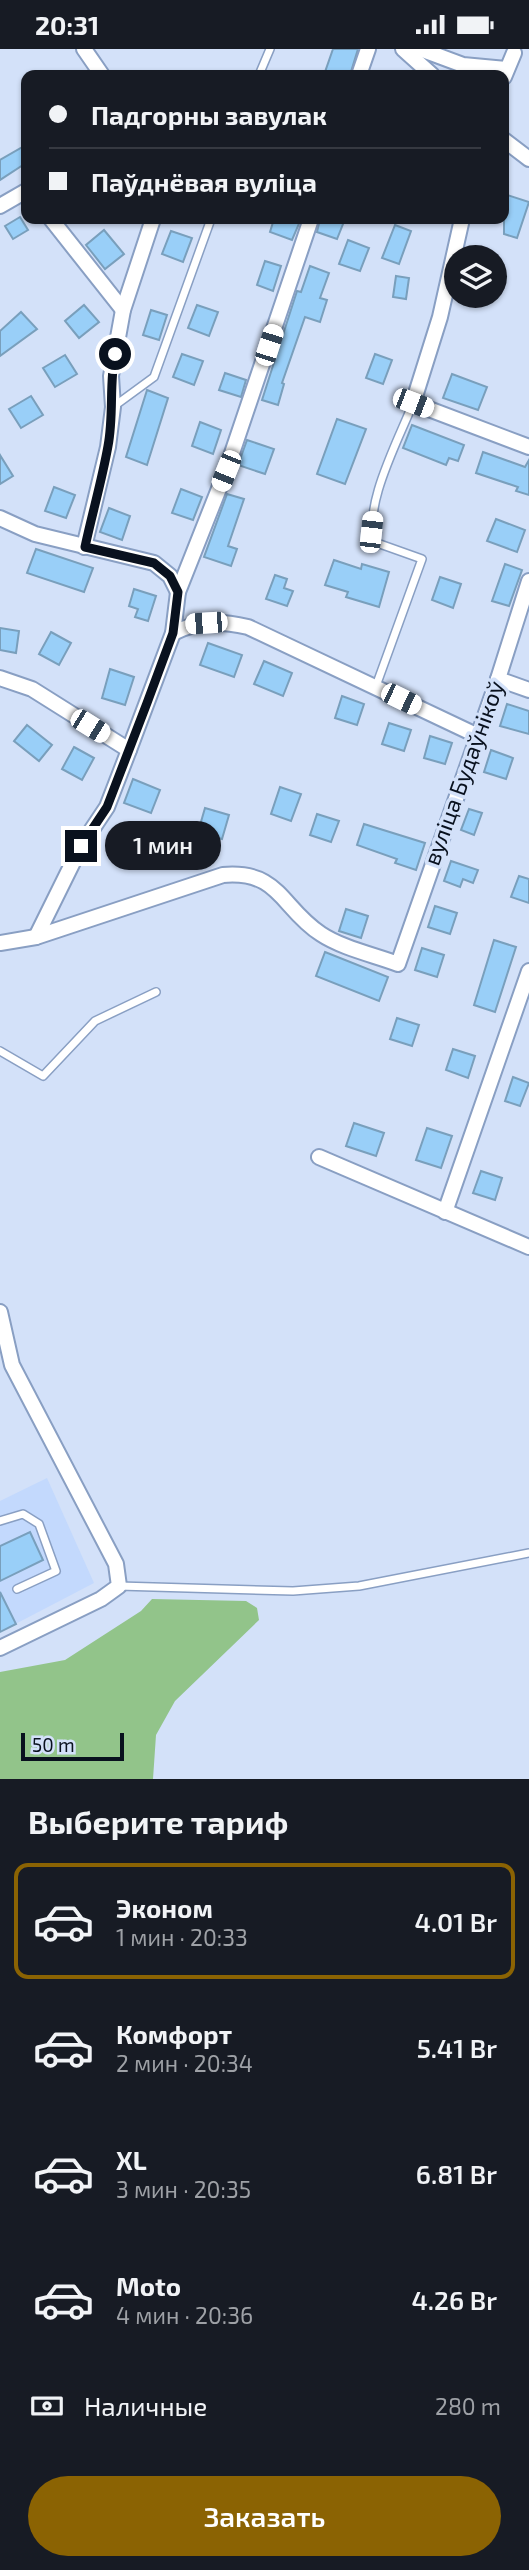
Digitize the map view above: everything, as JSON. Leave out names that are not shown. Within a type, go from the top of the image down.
[{"type":"street","points":[[84,49],[99,70]]},
{"type":"street","points":[[361,70],[368,49]]},
{"type":"street","points":[[404,49],[427,70]]},
{"type":"street","points":[[420,49],[463,65],[486,70]]},
{"type":"street","points":[[507,70],[515,51],[529,58]]},
{"type":"street","points":[[509,144],[529,159]]},
{"type":"street","points":[[0,206],[21,194]]},
{"type":"street","points":[[55,224],[123,310]]},
{"type":"street","points":[[85,547],[108,447],[113,407],[111,376],[123,310],[151,224]]},
{"type":"street","points":[[0,943],[36,937],[81,846],[107,807],[173,633],[178,592],[226,471],[309,224]]},
{"type":"street","points":[[461,224],[440,317],[413,403],[529,447]]},
{"type":"street","points":[[0,518],[35,534],[154,563],[170,576],[178,592]]},
{"type":"street","name":"вуліца Будаўнікоў","points":[[36,937],[223,874],[246,873],[276,890],[303,920],[323,936],[398,964],[476,735],[498,679],[529,581]]},
{"type":"street","points":[[173,633],[190,624],[223,622],[248,627],[476,735]]},
{"type":"street","points":[[0,678],[32,689],[129,750]]},
{"type":"street","points":[[498,679],[529,689]]},
{"type":"street","points":[[445,1212],[529,971]]},
{"type":"street","points":[[319,1157],[529,1247]]},
{"type":"street","points":[[0,1648],[101,1599],[119,1587],[116,1564],[12,1365],[1,1317]]},
{"type":"lane","points":[[262,70],[270,49]]},
{"type":"lane","points":[[113,407],[154,377],[209,224]]},
{"type":"lane","points":[[376,686],[422,559],[377,543],[371,532],[373,505],[413,403]]},
{"type":"lane","points":[[0,1051],[43,1076],[95,1021],[156,992]]},
{"type":"lane","points":[[0,1521],[23,1514],[39,1524],[56,1571],[17,1589]]},
{"type":"lane","points":[[119,1587],[293,1591],[359,1585],[529,1553]]},
{"type":"shaded area","points":[[47,1478],[94,1583],[0,1632],[0,1501]]},
{"type":"green space","points":[[152,1599],[246,1601],[257,1608],[259,1620],[175,1701],[156,1735],[153,1779],[0,1779],[0,1672],[65,1660],[141,1611]]},
{"type":"building","points":[[333,49],[358,49],[352,70],[326,70]]},
{"type":"building","points":[[21,148],[21,166],[0,180],[0,160]]},
{"type":"building","points":[[509,196],[529,202],[517,238],[504,234],[504,224],[509,224]]},
{"type":"building","points":[[20,217],[21,224],[24,224],[28,230],[13,239],[5,226]]},
{"type":"building","points":[[272,224],[299,224],[292,240],[270,232]]},
{"type":"building","points":[[319,224],[343,224],[337,239],[317,232]]},
{"type":"building","points":[[395,225],[411,231],[399,264],[382,258]]},
{"type":"building","points":[[104,230],[124,254],[105,269],[86,245]]},
{"type":"building","points":[[171,231],[192,238],[183,262],[162,254]]},
{"type":"building","points":[[348,240],[369,248],[360,271],[339,264]]},
{"type":"building","points":[[265,261],[281,266],[273,291],[257,285]]},
{"type":"building","points":[[310,266],[329,273],[320,298],[327,300],[320,322],[305,317],[282,383],[284,384],[278,405],[262,400],[297,291],[301,292]]},
{"type":"building","points":[[396,276],[409,278],[406,299],[393,297]]},
{"type":"building","points":[[84,305],[99,322],[79,338],[65,321]]},
{"type":"building","points":[[197,305],[218,312],[209,336],[188,328]]},
{"type":"building","points":[[151,310],[167,315],[159,340],[143,335]]},
{"type":"building","points":[[21,312],[37,329],[0,356],[0,331]]},
{"type":"building","points":[[182,354],[203,361],[194,385],[173,377]]},
{"type":"building","points":[[375,354],[392,360],[383,384],[366,378]]},
{"type":"building","points":[[65,355],[77,374],[55,387],[43,368]]},
{"type":"building","points":[[225,373],[246,380],[241,397],[219,390]]},
{"type":"building","points":[[452,374],[487,387],[478,410],[443,398]]},
{"type":"building","points":[[147,390],[168,398],[147,465],[126,457]]},
{"type":"building","points":[[31,396],[43,415],[21,428],[9,409]]},
{"type":"building","points":[[337,419],[366,429],[345,484],[317,474]]},
{"type":"building","points":[[200,422],[221,430],[213,454],[192,446]]},
{"type":"building","points":[[412,425],[464,445],[458,461],[449,458],[446,465],[403,448]]},
{"type":"building","points":[[247,440],[274,449],[265,474],[238,465]]},
{"type":"building","points":[[483,452],[525,467],[529,460],[529,495],[516,491],[518,487],[476,473]]},
{"type":"building","points":[[0,455],[13,476],[0,484]]},
{"type":"building","points":[[54,487],[75,495],[66,518],[45,511]]},
{"type":"building","points":[[181,489],[202,497],[193,520],[172,513]]},
{"type":"building","points":[[227,494],[244,499],[228,546],[237,549],[231,566],[204,557]]},
{"type":"building","points":[[109,508],[130,516],[122,540],[100,532]]},
{"type":"building","points":[[496,519],[525,530],[517,552],[487,541]]},
{"type":"building","points":[[36,549],[93,568],[84,592],[27,573]]},
{"type":"building","points":[[334,560],[361,569],[362,564],[389,572],[379,607],[346,597],[348,592],[325,585]]},
{"type":"building","points":[[505,564],[522,570],[509,606],[492,601]]},
{"type":"building","points":[[275,575],[287,579],[284,588],[293,591],[287,606],[266,599]]},
{"type":"building","points":[[440,577],[461,584],[453,608],[432,600]]},
{"type":"building","points":[[134,589],[156,596],[148,621],[135,617],[138,609],[129,606]]},
{"type":"building","points":[[0,628],[19,631],[16,653],[0,650]]},
{"type":"building","points":[[51,632],[71,643],[59,665],[39,654]]},
{"type":"building","points":[[208,643],[242,655],[234,677],[200,665]]},
{"type":"building","points":[[264,661],[292,673],[283,696],[254,684]]},
{"type":"building","points":[[110,669],[134,677],[125,705],[102,698]]},
{"type":"building","points":[[342,696],[364,704],[357,725],[335,718]]},
{"type":"building","points":[[507,704],[529,711],[529,734],[500,726]]},
{"type":"building","points":[[389,723],[411,730],[404,751],[382,744]]},
{"type":"building","points":[[27,725],[52,745],[39,761],[14,741]]},
{"type":"building","points":[[430,736],[452,743],[445,764],[424,758]]},
{"type":"building","points":[[74,747],[94,758],[82,780],[62,769]]},
{"type":"building","points":[[491,750],[513,758],[506,779],[484,772]]},
{"type":"building","points":[[133,779],[160,790],[151,813],[124,803]]},
{"type":"building","points":[[280,787],[301,794],[291,821],[271,814]]},
{"type":"building","points":[[205,808],[229,815],[222,839],[198,832]]},
{"type":"building","points":[[469,809],[482,813],[474,835],[461,830]]},
{"type":"building","points":[[317,814],[339,821],[331,842],[310,835]]},
{"type":"building","points":[[364,824],[425,843],[416,870],[395,863],[397,859],[357,845]]},
{"type":"building","points":[[451,861],[478,870],[473,883],[463,879],[460,887],[444,881]]},
{"type":"building","points":[[519,876],[529,879],[529,903],[511,897]]},
{"type":"building","points":[[435,906],[457,913],[450,934],[428,927]]},
{"type":"building","points":[[346,909],[368,916],[361,938],[339,931]]},
{"type":"building","points":[[494,940],[516,947],[495,1012],[474,1005]]},
{"type":"building","points":[[422,948],[444,955],[437,977],[415,970]]},
{"type":"building","points":[[325,952],[388,977],[379,1001],[316,976]]},
{"type":"building","points":[[397,1018],[419,1025],[412,1046],[390,1039]]},
{"type":"building","points":[[453,1049],[475,1056],[468,1078],[446,1070]]},
{"type":"building","points":[[513,1077],[529,1083],[520,1106],[505,1101]]},
{"type":"building","points":[[354,1123],[384,1133],[376,1156],[346,1146]]},
{"type":"building","points":[[427,1128],[452,1136],[441,1168],[416,1160]]},
{"type":"building","points":[[481,1171],[502,1178],[495,1200],[473,1193]]},
{"type":"building","points":[[30,1532],[43,1560],[0,1581],[0,1546]]},
{"type":"building","points":[[0,1592],[16,1624],[0,1632]]},
{"type":"route","points":[[81,846],[107,807],[147,703],[173,633],[178,592],[170,576],[154,563],[85,547],[108,447],[113,407],[111,376],[115,354]]}]
